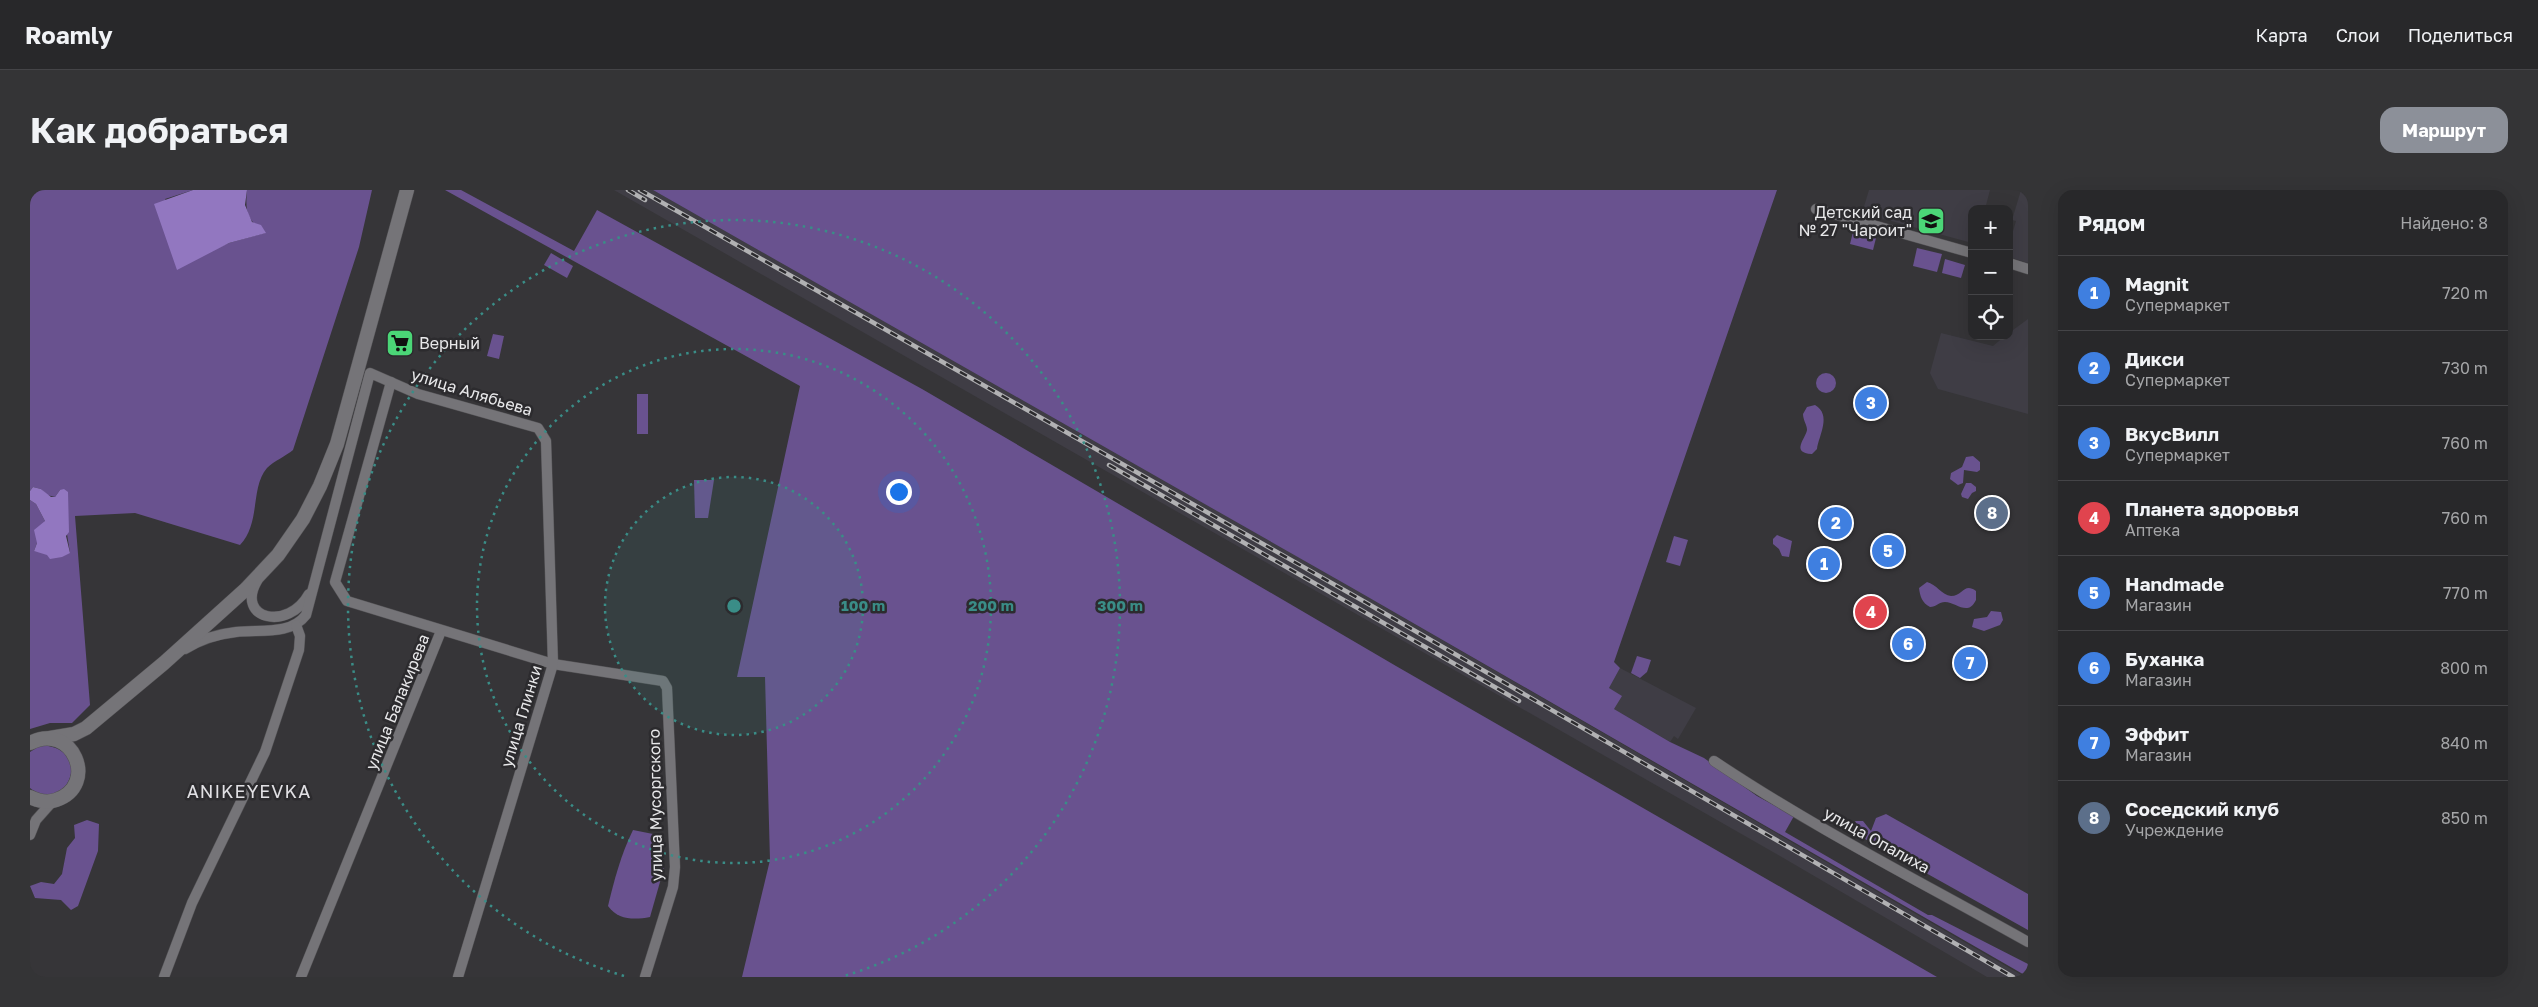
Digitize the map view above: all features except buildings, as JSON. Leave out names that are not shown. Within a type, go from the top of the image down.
[{"type":"street","points":[[30,743],[74,734],[86,728],[164,663],[263,571],[278,555],[303,519],[320,486],[336,444],[407,190]]},
{"type":"street","points":[[1816,209],[1968,252]]},
{"type":"street","points":[[2013,264],[2028,269]]},
{"type":"street","name":"улица Алябьева","points":[[316,580],[370,373],[418,394],[538,428]]},
{"type":"street","name":"улица Балакирева","points":[[301,977],[441,631],[348,601],[336,582],[391,382]]},
{"type":"street","name":"улица Глинки","points":[[458,977],[553,664],[546,441],[538,428]]},
{"type":"street","points":[[263,571],[255,585],[253,604],[258,613],[272,617],[286,616],[295,611],[304,602],[316,580]]},
{"type":"street","points":[[164,663],[191,645],[207,638],[296,625],[306,616],[316,580]]},
{"type":"street","points":[[164,977],[192,903],[265,752],[298,650],[300,636],[296,625]]},
{"type":"street","points":[[441,631],[553,664]]},
{"type":"street","name":"улица Мусоргского","points":[[553,664],[663,681],[667,688],[674,867],[673,887],[645,977]]},
{"type":"street","points":[[30,835],[36,820],[52,802],[62,798],[73,788],[79,774],[77,750],[86,728]]},
{"type":"street","points":[[50,738],[68,746],[78,764]]},
{"type":"street","name":"улица Опалиха","points":[[1714,761],[1826,830],[2028,942]]},
{"type":"street","points":[[36,820],[30,798],[52,802]]},
{"type":"shaded area","points":[[30,190],[193,190],[165,199],[203,254],[229,243],[265,233],[254,224],[248,215],[246,204],[247,190],[372,190],[359,247],[293,450],[270,465],[262,476],[251,526],[246,536],[240,545],[135,513],[75,516],[90,705],[72,723],[50,723],[30,729],[30,500],[36,504],[45,521],[34,551],[70,553],[60,490],[55,497],[33,487],[30,491]]},
{"type":"shaded area","points":[[193,190],[247,190],[245,205],[252,222],[261,225],[266,233],[229,243],[177,270],[154,204]]},
{"type":"shaded area","points":[[445,190],[461,190],[574,251],[597,210],[922,389],[1396,666],[1937,977],[742,977],[770,860],[765,677],[737,677],[800,386]]},
{"type":"shaded area","points":[[614,190],[653,190],[1354,589],[2025,977],[1987,977],[1780,856]]},
{"type":"shaded area","points":[[653,190],[1777,190],[1614,662],[1620,668],[1609,688],[1622,696],[1614,709],[1670,742],[1704,758],[1757,796],[1794,816],[1785,832],[1928,915],[1932,915],[2028,964],[2028,977],[1354,589]]},
{"type":"shaded area","name":"Детский сад № 27 \"Чароит\"","points":[[1869,190],[1990,190],[1986,205],[1968,205],[1968,242],[1862,213]]},
{"type":"shaded area","points":[[2021,190],[2028,190],[2028,263],[2013,258],[2013,231],[2016,221],[2013,220]]},
{"type":"shaded area","points":[[1853,232],[1876,238],[1873,250],[1850,244]]},
{"type":"shaded area","points":[[1917,248],[1942,254],[1937,272],[1913,266]]},
{"type":"shaded area","points":[[551,253],[573,266],[567,278],[544,265]]},
{"type":"shaded area","points":[[1945,259],[1965,265],[1961,278],[1942,273]]},
{"type":"shaded area","points":[[2028,319],[2028,414],[1938,389],[1930,373],[1941,333],[1993,346],[2000,340],[2013,340],[2013,330]]},
{"type":"shaded area","points":[[493,334],[504,336],[499,359],[487,356]]},
{"type":"shaded area","points":[[1826,373],[1833,376],[1836,383],[1833,390],[1826,393],[1819,390],[1816,383],[1819,376]]},
{"type":"shaded area","points":[[637,394],[648,394],[648,434],[637,434]]},
{"type":"shaded area","points":[[1815,405],[1823,414],[1824,420],[1817,449],[1812,454],[1805,453],[1800,448],[1807,430],[1803,414],[1807,407]]},
{"type":"shaded area","points":[[1973,456],[1980,462],[1980,470],[1977,472],[1964,470],[1963,483],[1958,485],[1950,479],[1951,473],[1962,467],[1966,457]]},
{"type":"shaded area","points":[[694,480],[714,480],[708,518],[695,518]]},
{"type":"shaded area","points":[[1966,483],[1971,483],[1976,487],[1976,491],[1968,499],[1962,497],[1961,494]]},
{"type":"shaded area","points":[[33,487],[41,489],[51,497],[55,497],[60,490],[64,489],[68,492],[69,532],[66,536],[70,553],[62,557],[50,559],[47,555],[34,551],[37,543],[34,530],[45,521],[36,504],[30,500],[30,491]]},
{"type":"shaded area","points":[[1777,535],[1792,541],[1789,557],[1782,556],[1779,549],[1773,544],[1773,539]]},
{"type":"shaded area","points":[[1674,536],[1688,540],[1680,566],[1666,562]]},
{"type":"shaded area","points":[[1927,582],[1951,596],[1969,588],[1972,589],[1976,591],[1976,600],[1973,605],[1966,608],[1945,602],[1930,607],[1922,599],[1919,588]]},
{"type":"shaded area","points":[[1991,611],[2001,612],[2003,620],[2000,625],[1984,631],[1972,627],[1974,619],[1987,617]]},
{"type":"shaded area","points":[[1637,656],[1651,660],[1647,672],[1640,678],[1631,673]]},
{"type":"shaded area","points":[[1620,668],[1696,708],[1678,739],[1674,736],[1670,742],[1614,709],[1609,688]]},
{"type":"shaded area","points":[[41,745],[58,749],[68,757],[71,768],[70,778],[64,788],[54,794],[43,794],[30,788],[30,752]]},
{"type":"shaded area","points":[[1886,814],[2028,894],[2028,930],[1865,839],[1855,821],[1863,821],[1871,831],[1876,818]]},
{"type":"shaded area","points":[[87,820],[99,824],[98,851],[78,906],[71,910],[61,900],[35,898],[30,886],[41,882],[54,884],[62,874],[67,848],[75,838],[74,825]]},
{"type":"shaded area","points":[[633,830],[658,835],[662,839],[664,868],[650,917],[638,919],[621,916],[612,911],[608,906],[621,858]]},
{"type":"railway","points":[[628,190],[645,200]]},
{"type":"railway","points":[[640,190],[1365,602],[2013,977]]},
{"type":"railway","points":[[1109,465],[1519,701]]},
{"type":"place","name":"Детский сад № 27 \"Чароит\"","points":[[1931,221]]},
{"type":"place","name":"Верный","points":[[400,343]]},
{"type":"place","name":"ВкусВилл","points":[[1871,403]]},
{"type":"place","name":"Соседский клуб","points":[[1992,513]]},
{"type":"place","name":"Дикси","points":[[1836,523]]},
{"type":"place","name":"Handmade","points":[[1888,551]]},
{"type":"place","name":"Magnit","points":[[1824,564]]},
{"type":"place","name":"Планета здоровья","points":[[1871,612]]},
{"type":"place","name":"Буханка","points":[[1908,644]]},
{"type":"place","name":"Эффит","points":[[1970,663]]},
{"type":"district","name":"ANIKEYEVKA","points":[[249,791]]}]
